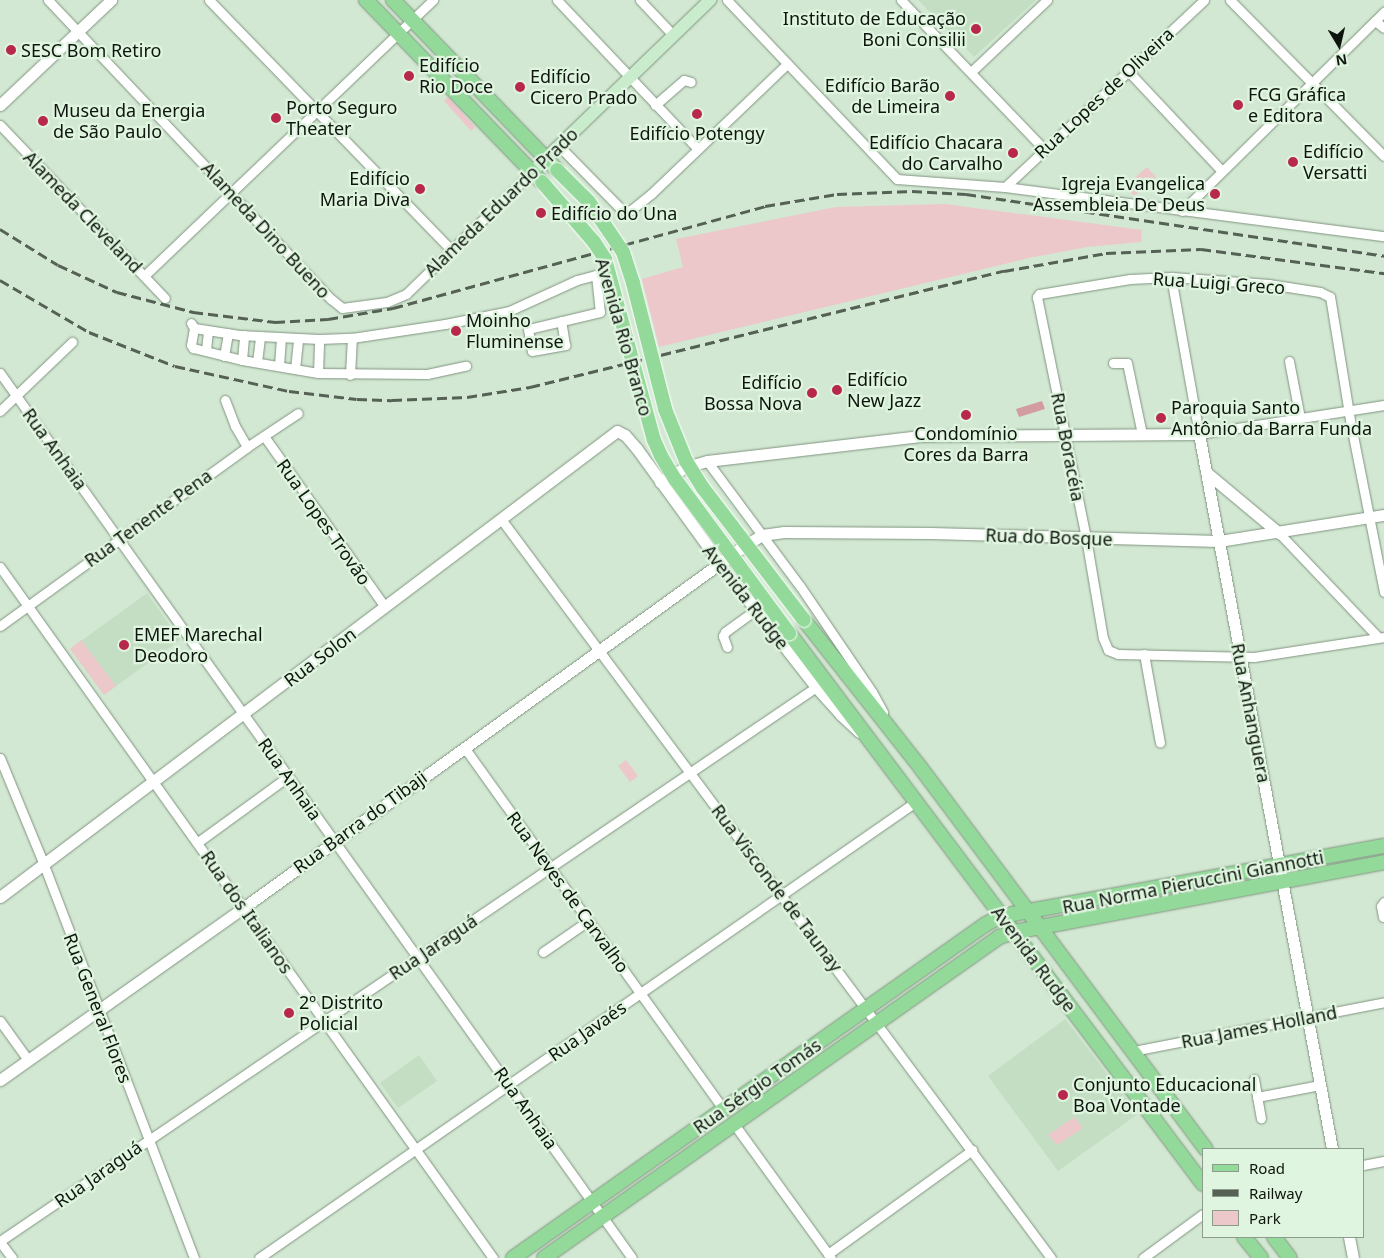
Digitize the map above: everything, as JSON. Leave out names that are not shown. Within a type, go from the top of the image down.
[{"type":"main road","name":"Avenida Rio Branco","points":[[366,0],[537,177],[590,236],[605,259],[654,440],[661,456],[675,479],[789,633]]},
{"type":"main road","name":"Avenida Rio Branco","points":[[393,0],[589,202],[623,252],[633,283],[665,409],[686,461],[708,494],[804,620]]},
{"type":"main road","name":"Alameda Eduardo Prado","points":[[537,177],[546,159],[710,0]]},
{"type":"main road","name":"Avenida Rudge","points":[[804,620],[892,733],[1205,1148]]},
{"type":"main road","name":"Avenida Rudge","points":[[789,633],[914,803],[1002,916],[1202,1183]]},
{"type":"main road","name":"Rua Norma Pieruccini Giannotti","points":[[1002,916],[1028,913],[1384,846]]},
{"type":"main road","name":"Rua Norma Pieruccini Giannotti","points":[[1014,932],[1384,862]]},
{"type":"main road","name":"Rua Sérgio Tomás","points":[[513,1258],[986,924],[1002,916]]},
{"type":"main road","name":"Rua Sérgio Tomás","points":[[544,1258],[980,949],[1014,932]]},
{"type":"main road","points":[[1245,1238],[1261,1258]]},
{"type":"main road","points":[[1275,1238],[1290,1258]]},
{"type":"street","name":"Alameda Dino Bueno","points":[[48,0],[335,303],[344,308],[369,305]]},
{"type":"street","points":[[0,105],[111,0]]},
{"type":"street","points":[[210,0],[451,250]]},
{"type":"street","points":[[144,276],[433,0]]},
{"type":"street","points":[[557,0],[698,149]]},
{"type":"street","points":[[640,0],[673,35]]},
{"type":"street","points":[[727,0],[897,178],[1006,187],[1384,236]]},
{"type":"street","points":[[901,0],[1044,150]]},
{"type":"street","points":[[971,72],[1047,0]]},
{"type":"street","name":"Rua Lopes de Oliveira","points":[[1006,187],[1204,0]]},
{"type":"street","points":[[1230,0],[1384,156]]},
{"type":"street","points":[[1182,211],[1384,12]]},
{"type":"street","points":[[1375,21],[1384,28]]},
{"type":"street","points":[[559,146],[621,209],[628,211],[639,204],[787,64]]},
{"type":"street","points":[[1128,71],[1222,171]]},
{"type":"street","points":[[655,105],[684,80],[691,82]]},
{"type":"street","name":"Alameda Cleveland","points":[[0,125],[165,298]]},
{"type":"street","name":"Alameda Eduardo Prado","points":[[369,305],[387,302],[406,294],[451,250],[537,177]]},
{"type":"street","points":[[466,366],[427,374],[350,375],[318,373],[242,360],[193,348],[191,345],[193,326],[208,331],[281,338],[352,338],[445,324],[509,311],[577,280],[596,275],[600,312],[561,321],[528,329],[532,351],[565,345],[561,321]]},
{"type":"street","name":"Rua Luigi Greco","points":[[1040,294],[1130,279],[1171,277],[1252,282],[1324,294],[1330,297],[1332,305],[1349,411]]},
{"type":"street","name":"Rua Anhanguera","points":[[1171,277],[1332,1148]]},
{"type":"street","name":"Rua Boracéia","points":[[1040,294],[1038,297],[1086,538],[1103,638],[1108,650],[1118,654],[1144,654]]},
{"type":"street","points":[[206,350],[208,331]]},
{"type":"street","points":[[224,356],[228,333]]},
{"type":"street","points":[[242,360],[244,335]]},
{"type":"street","points":[[257,362],[260,336]]},
{"type":"street","points":[[279,366],[281,338]]},
{"type":"street","points":[[295,369],[298,338]]},
{"type":"street","points":[[350,375],[352,338]]},
{"type":"street","points":[[318,373],[319,339]]},
{"type":"street","points":[[0,411],[72,342]]},
{"type":"street","points":[[1289,361],[1300,418]]},
{"type":"street","points":[[1113,363],[1127,362],[1142,434]]},
{"type":"street","name":"Rua Anhaia","points":[[0,373],[417,958],[510,1084],[632,1258]]},
{"type":"street","points":[[225,400],[235,426],[247,447]]},
{"type":"street","points":[[660,482],[686,468],[707,461],[921,436],[1199,434],[1384,405]]},
{"type":"street","points":[[1349,411],[1384,592]]},
{"type":"street","name":"Rua Tenente Pena","points":[[0,626],[247,447],[298,413]]},
{"type":"street","name":"Rua Solon","points":[[0,897],[612,434],[621,433],[637,449]]},
{"type":"street","name":"Rua Lopes Trovão","points":[[264,436],[385,607]]},
{"type":"street","name":"Avenida Rudge","points":[[637,449],[720,564],[816,687],[847,722],[865,736]]},
{"type":"street","name":"Avenida Rudge","points":[[707,461],[800,586],[872,692],[892,733]]},
{"type":"street","points":[[1207,473],[1261,515],[1381,637]]},
{"type":"street","name":"Rua do Bosque","points":[[720,564],[762,535],[784,532],[1219,541],[1253,537],[1384,514]]},
{"type":"street","points":[[1253,537],[1263,529],[1261,515]]},
{"type":"street","name":"Rua Visconde de Taunay","points":[[501,519],[867,1008],[1051,1258]]},
{"type":"street","name":"Rua Barra do Tibaji","points":[[0,1080],[243,908],[720,564]]},
{"type":"street","name":"Rua dos Italianos","points":[[0,567],[493,1258]]},
{"type":"street","points":[[727,647],[723,636],[725,632],[755,610]]},
{"type":"street","points":[[1160,743],[1144,654],[1265,656],[1381,637]]},
{"type":"street","name":"Rua Jaraguá","points":[[0,1241],[816,687]]},
{"type":"street","name":"Rua Neves de Carvalho","points":[[464,748],[724,1110]]},
{"type":"street","name":"Rua General Flores","points":[[0,758],[44,865],[194,1258]]},
{"type":"street","points":[[198,842],[288,776]]},
{"type":"street","name":"Rua Javaés","points":[[259,1258],[914,803]]},
{"type":"street","points":[[1383,917],[1381,906],[1384,902]]},
{"type":"street","points":[[543,952],[588,921]]},
{"type":"street","name":"Rua James Holland","points":[[1133,1051],[1384,1002]]},
{"type":"street","points":[[0,1021],[28,1060]]},
{"type":"street","points":[[1254,1080],[1261,1118]]},
{"type":"street","points":[[1257,1097],[1320,1085]]},
{"type":"street","points":[[734,1124],[830,1256],[972,1150]]},
{"type":"street","points":[[1364,1165],[1384,1161]]},
{"type":"street","points":[[1143,1258],[1202,1215]]},
{"type":"street","points":[[1349,1238],[1353,1258]]},
{"type":"street","points":[[0,1241],[12,1258]]},
{"type":"shaded area","name":"Instituto de Educação Boni Consilii","points":[[918,0],[1036,0],[974,57]]},
{"type":"shaded area","points":[[1042,401],[1045,409],[1019,417],[1016,409]]},
{"type":"shaded area","name":"EMEF Marechal Deodoro","points":[[147,593],[180,640],[104,695],[70,649]]},
{"type":"shaded area","name":"Conjunto Educacional Boa Vontade","points":[[1065,1019],[1138,1114],[1058,1171],[988,1076]]},
{"type":"shaded area","points":[[419,1055],[437,1081],[398,1108],[380,1083]]},
{"type":"green space","points":[[448,97],[475,127],[471,131],[444,101]]},
{"type":"green space","points":[[1147,167],[1156,177],[1134,196],[1125,186]]},
{"type":"green space","points":[[945,204],[1142,230],[1141,242],[1087,247],[1029,258],[659,347],[642,279],[683,267],[676,239],[836,207]]},
{"type":"green space","points":[[81,640],[116,686],[104,695],[70,649]]},
{"type":"green space","points":[[626,760],[638,776],[630,782],[618,766]]},
{"type":"green space","points":[[1074,1117],[1083,1128],[1057,1145],[1048,1135]]},
{"type":"railway","points":[[0,229],[58,265],[117,292],[193,312],[275,322],[328,319],[393,308],[765,206],[837,194],[912,191],[966,194],[1384,256]]},
{"type":"railway","points":[[0,280],[89,332],[175,366],[289,391],[357,399],[392,400],[467,397],[530,387],[1004,271],[1106,253],[1201,249],[1384,273]]},
{"type":"place","name":"Instituto de Educação Boni Consilii","points":[[976,29]]},
{"type":"place","name":"SESC Bom Retiro","points":[[11,50]]},
{"type":"place","name":"Edifício Rio Doce","points":[[409,76]]},
{"type":"place","name":"Edifício Cicero Prado","points":[[520,87]]},
{"type":"place","name":"Edifício Barão de Limeira","points":[[950,96]]},
{"type":"place","name":"FCG Gráfica e Editora","points":[[1238,105]]},
{"type":"place","name":"Edifício Potengy","points":[[697,114]]},
{"type":"place","name":"Porto Seguro Theater","points":[[276,118]]},
{"type":"place","name":"Museu da Energia de São Paulo","points":[[43,121]]},
{"type":"place","name":"Edifício Chacara do Carvalho","points":[[1013,153]]},
{"type":"place","name":"Edifício Versatti","points":[[1293,162]]},
{"type":"place","name":"Edifício Maria Diva","points":[[420,189]]},
{"type":"place","name":"Igreja Evangelica Assembleia De Deus","points":[[1215,194]]},
{"type":"place","name":"Edifício do Una","points":[[541,213]]},
{"type":"place","name":"Moinho Fluminense","points":[[456,331]]},
{"type":"place","name":"Edifício New Jazz","points":[[837,390]]},
{"type":"place","name":"Edifício Bossa Nova","points":[[812,393]]},
{"type":"place","name":"Condomínio Cores da Barra","points":[[966,415]]},
{"type":"place","name":"Paroquia Santo Antônio da Barra Funda","points":[[1161,418]]},
{"type":"place","name":"EMEF Marechal Deodoro","points":[[124,645]]},
{"type":"place","name":"2º Distrito Policial","points":[[289,1013]]},
{"type":"place","name":"Conjunto Educacional Boa Vontade","points":[[1063,1095]]}]
